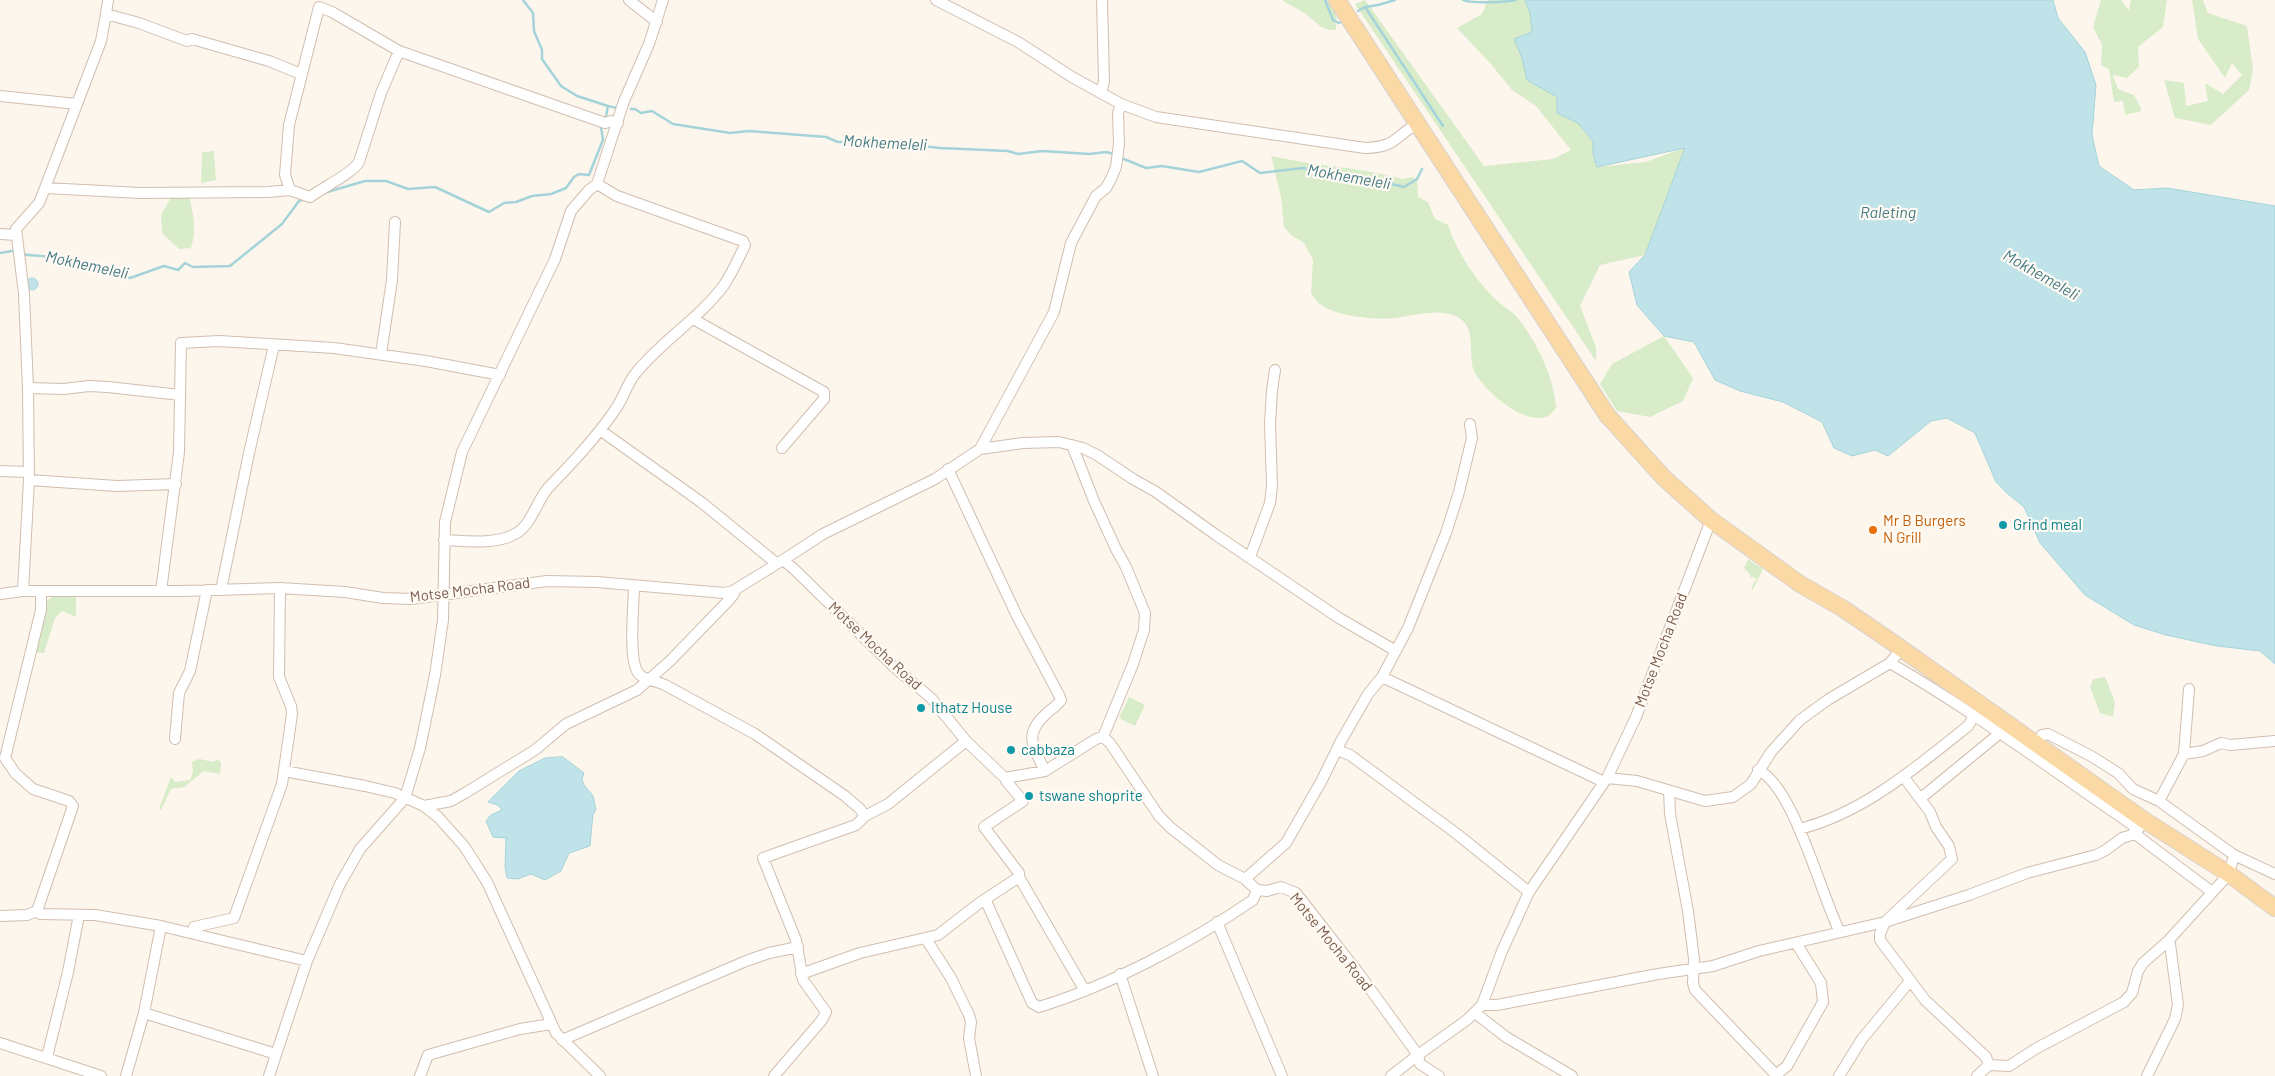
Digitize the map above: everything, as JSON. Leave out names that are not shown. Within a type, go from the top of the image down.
[{"type":"main road","points":[[1337,0],[1607,415],[1664,478],[1711,520],[1800,584],[1842,608],[2144,820],[2229,874],[2275,908]]},
{"type":"street","points":[[23,591],[29,476],[28,388],[24,294],[16,235],[20,223],[39,203],[45,188],[101,41],[108,0]]},
{"type":"street","points":[[629,0],[657,22]]},
{"type":"street","points":[[269,1076],[307,961],[334,898],[353,860],[368,839],[405,798],[420,748],[432,693],[443,620],[444,540],[449,503],[462,452],[555,258],[571,210],[597,184],[624,101],[657,22],[663,0]]},
{"type":"street","points":[[936,0],[1018,42],[1072,77],[1121,104],[1156,117],[1365,148],[1383,148],[1418,123]]},
{"type":"street","points":[[1101,92],[1104,82],[1102,0]]},
{"type":"street","points":[[290,190],[285,175],[289,125],[300,74],[319,7],[332,12],[399,51],[605,123],[611,121],[618,123]]},
{"type":"street","points":[[106,14],[139,23],[186,40],[192,39],[230,48],[300,74]]},
{"type":"street","points":[[45,188],[140,193],[290,190],[310,197],[356,168],[360,162],[381,93],[399,51]]},
{"type":"street","points":[[0,96],[77,104]]},
{"type":"street","points":[[980,449],[1054,312],[1072,243],[1096,196],[1106,188],[1116,167],[1120,144],[1118,113],[1121,104]]},
{"type":"street","points":[[444,540],[475,542],[503,538],[516,534],[525,526],[540,497],[576,461],[621,401],[634,376],[693,319],[725,284],[745,242],[617,196],[597,184]]},
{"type":"street","points":[[381,354],[392,280],[395,222]]},
{"type":"street","points":[[0,234],[16,235]]},
{"type":"street","points":[[693,319],[824,392],[824,399],[782,448]]},
{"type":"street","points":[[161,591],[176,484],[181,343],[219,341],[334,348],[426,361],[500,375]]},
{"type":"street","points":[[221,590],[249,453],[274,345]]},
{"type":"street","points":[[1250,557],[1270,502],[1272,486],[1270,424],[1275,370]]},
{"type":"street","points":[[28,388],[64,389],[90,386],[180,395]]},
{"type":"street","points":[[1245,879],[1286,842],[1364,702],[1382,677],[1408,628],[1446,533],[1459,492],[1472,438],[1470,424]]},
{"type":"street","points":[[600,430],[701,502],[779,562],[823,534],[859,518],[935,478],[980,449],[1043,442],[1072,445],[1097,455],[1156,492],[1339,618],[1396,651]]},
{"type":"street","points":[[1072,445],[1094,501],[1126,567],[1145,613],[1144,630],[1133,664],[1104,737]]},
{"type":"street","points":[[948,469],[1017,616],[1060,695],[1061,700],[1033,728],[1031,736],[1033,748],[1045,771]]},
{"type":"street","points":[[0,471],[117,486],[176,484]]},
{"type":"street","name":"Motse Mocha Road","points":[[1479,1009],[1502,951],[1529,892],[1606,780],[1636,717],[1711,520]]},
{"type":"street","name":"Motse Mocha Road","points":[[0,594],[23,591],[161,591],[280,588],[345,592],[402,599],[431,598],[548,581],[597,582],[634,587],[714,593],[733,590],[779,562],[794,569],[894,667],[931,698],[966,741],[1005,778],[1023,801],[984,827],[1019,873],[1019,877]]},
{"type":"street","points":[[634,587],[633,661],[638,674],[666,685],[755,734],[845,796],[865,816]]},
{"type":"street","points":[[193,932],[194,927],[234,918],[276,802],[284,771],[292,714],[291,706],[279,677],[280,588]]},
{"type":"street","points":[[175,739],[179,693],[184,687],[190,671],[207,590]]},
{"type":"street","points":[[424,806],[451,801],[535,750],[566,724],[638,690],[730,599],[734,594],[733,590]]},
{"type":"street","points":[[0,767],[5,758],[41,610],[41,591]]},
{"type":"street","points":[[1382,677],[1606,780],[1637,781],[1706,801],[1719,801],[1733,798],[1751,784],[1771,752],[1800,720],[1829,699],[1890,663],[1901,649]]},
{"type":"street","points":[[1890,663],[2000,732],[2058,775],[2134,826],[2135,834],[2212,892]]},
{"type":"street","points":[[2159,801],[2184,754],[2189,689]]},
{"type":"street","points":[[1799,829],[1815,825],[1861,803],[1903,776],[1968,726],[1974,716]]},
{"type":"street","points":[[1921,798],[2000,732]]},
{"type":"street","points":[[2037,744],[2042,735],[2048,734],[2063,740],[2118,773],[2133,789],[2159,801],[2234,855],[2275,874]]},
{"type":"street","points":[[1005,778],[1045,771],[1096,739],[1104,737]]},
{"type":"street","points":[[985,899],[1035,1007],[1085,991],[1177,946],[1252,900],[1257,890],[1245,879],[1218,865],[1159,816],[1104,737]]},
{"type":"street","points":[[774,1076],[825,1016],[824,1008],[808,988],[801,974],[798,947],[763,858],[856,825],[865,816],[888,804],[966,741]]},
{"type":"street","points":[[2184,754],[2203,751],[2222,743],[2275,741]]},
{"type":"street","points":[[1337,750],[1350,755],[1457,834],[1529,892]]},
{"type":"street","points":[[0,916],[27,915],[37,911],[73,806],[61,798],[32,789],[15,773],[5,758]]},
{"type":"street","points":[[1758,770],[1764,773],[1775,785],[1799,829],[1840,932]]},
{"type":"street","points":[[284,771],[365,786],[424,806],[438,817],[464,846],[487,882],[551,1024],[562,1040],[600,1076]]},
{"type":"street","points":[[1903,776],[1921,798],[1936,827],[1949,846],[1952,859],[1884,922],[1880,940],[1925,1000],[1986,1057],[1990,1066]]},
{"type":"street","points":[[1668,791],[1670,814],[1688,911],[1693,983],[1696,990],[1768,1065],[1773,1074],[1787,1066],[1822,1002],[1820,983],[1796,943]]},
{"type":"street","points":[[1391,1076],[1479,1009],[1497,1004],[1713,966],[1759,951],[1884,922],[1969,895],[2027,873],[2096,855],[2122,838],[2135,834],[2144,820]]},
{"type":"street","points":[[1977,1076],[1990,1066],[2009,1066],[2037,1048],[2124,1002],[2132,993],[2138,971],[2143,963],[2167,942],[2229,874],[2234,855]]},
{"type":"street","points":[[801,974],[860,953],[926,940],[945,932],[985,899],[1019,877],[1085,991]]},
{"type":"street","name":"Motse Mocha Road","points":[[1257,890],[1266,891],[1281,887],[1296,893],[1360,975],[1418,1055],[1420,1064],[1439,1076]]},
{"type":"street","points":[[37,911],[40,914],[79,914],[161,926],[193,932],[307,961]]},
{"type":"street","points":[[47,1057],[68,972],[79,914]]},
{"type":"street","points":[[1217,922],[1282,1076]]},
{"type":"street","points":[[126,1076],[144,1013],[161,926]]},
{"type":"street","points":[[926,940],[951,978],[969,1015],[969,1038],[976,1076]]},
{"type":"street","points":[[2146,1076],[2174,1019],[2178,1005],[2170,944],[2167,942]]},
{"type":"street","points":[[562,1040],[746,961],[769,953],[798,947]]},
{"type":"street","points":[[1120,974],[1153,1076]]},
{"type":"street","points":[[1839,1076],[1862,1039],[1910,981]]},
{"type":"street","points":[[1479,1009],[1506,1037],[1572,1076]]},
{"type":"street","points":[[144,1013],[276,1054]]},
{"type":"street","points":[[420,1076],[428,1055],[520,1029],[551,1024]]},
{"type":"street","points":[[0,1043],[101,1076]]},
{"type":"green space","points":[[1282,0],[1330,0],[1337,12],[1336,30],[1323,27],[1306,14]]},
{"type":"green space","points":[[1365,0],[1484,166],[1553,159],[1571,150],[1536,106],[1512,90],[1457,28],[1482,14],[1488,0],[1525,0],[1530,13],[1532,32],[1515,39],[1527,80],[1557,97],[1557,113],[1578,123],[1593,141],[1593,153],[1597,167],[1646,162],[1686,147],[1645,255],[1600,265],[1580,306],[1596,347],[1596,361],[1355,4]]},
{"type":"green space","points":[[2101,0],[2121,0],[2129,11],[2131,0],[2167,0],[2163,27],[2138,47],[2139,67],[2127,78],[2113,75],[2118,89],[2134,95],[2142,111],[2125,115],[2123,101],[2114,102],[2109,69],[2101,65],[2102,45],[2093,27]]},
{"type":"green space","points":[[2192,0],[2203,0],[2208,13],[2247,26],[2253,70],[2249,90],[2211,125],[2175,118],[2164,80],[2184,83],[2186,106],[2208,101],[2205,83],[2223,94],[2242,75],[2232,63],[2225,78],[2198,39]]},
{"type":"green space","points":[[214,151],[216,180],[201,183],[202,152]]},
{"type":"green space","points":[[1271,156],[1403,179],[1411,177],[1417,179],[1418,197],[1428,202],[1435,219],[1448,225],[1462,256],[1474,274],[1496,300],[1522,323],[1536,345],[1548,371],[1555,396],[1556,408],[1551,414],[1539,418],[1517,412],[1487,388],[1479,379],[1472,365],[1469,331],[1462,320],[1455,316],[1439,312],[1395,318],[1367,318],[1347,315],[1320,304],[1311,293],[1313,260],[1304,243],[1291,235],[1284,227],[1281,197]]},
{"type":"green space","points":[[189,195],[194,222],[193,242],[191,248],[179,249],[162,233],[161,215],[172,196]]},
{"type":"green space","points":[[1664,336],[1693,378],[1683,401],[1650,417],[1617,411],[1600,384],[1612,364]]},
{"type":"green space","points":[[1748,559],[1763,569],[1752,591],[1752,586],[1757,578],[1750,577],[1750,574],[1744,568]]},
{"type":"green space","points":[[54,595],[59,597],[76,597],[76,617],[62,611],[55,618],[44,653],[35,652],[44,604]]},
{"type":"green space","points":[[2105,677],[2115,702],[2113,717],[2100,713],[2090,687],[2093,679]]},
{"type":"green space","points":[[1129,697],[1145,705],[1135,726],[1119,718]]},
{"type":"green space","points":[[199,759],[214,762],[217,759],[221,762],[220,774],[204,771],[184,787],[171,789],[161,810],[159,809],[171,777],[175,782],[190,780],[193,772],[192,762]]},
{"type":"water","name":"Raleting","points":[[1525,0],[2053,0],[2058,18],[2085,52],[2096,85],[2092,135],[2099,166],[2134,190],[2167,188],[2275,206],[2275,664],[2260,651],[2217,646],[2166,635],[2134,625],[2085,595],[2040,543],[2024,507],[1996,482],[1975,433],[1947,418],[1931,421],[1888,456],[1875,450],[1852,456],[1834,448],[1822,422],[1783,402],[1740,391],[1715,380],[1694,342],[1664,336],[1637,305],[1629,272],[1645,255],[1685,148],[1597,167],[1593,153],[1593,141],[1578,123],[1557,113],[1557,97],[1527,80],[1522,58],[1514,39],[1532,32],[1530,13]]},
{"type":"water","points":[[30,278],[34,278],[38,284],[34,290],[30,290],[26,286],[26,282]]},
{"type":"water","points":[[563,757],[584,773],[582,779],[584,785],[593,796],[596,810],[593,814],[590,846],[569,853],[561,871],[545,880],[531,874],[518,879],[507,878],[505,867],[506,838],[493,837],[486,821],[491,815],[502,810],[498,805],[488,802],[519,771],[545,758]]},
{"type":"waterway","points":[[523,0],[533,13],[534,31],[542,50],[542,59],[561,86],[577,96],[608,106]]},
{"type":"waterway","points":[[1325,0],[1333,20],[1339,23],[1343,21]]},
{"type":"waterway","name":"Mokhemeleli","points":[[1395,0],[1365,7],[1443,126]]},
{"type":"waterway","name":"Mokhemeleli","points":[[1463,0],[1481,2],[1516,0]]},
{"type":"waterway","points":[[1358,11],[1365,7]]},
{"type":"waterway","name":"Mokhemeleli","points":[[605,121],[608,106],[617,108]]},
{"type":"waterway","name":"Mokhemeleli","points":[[631,109],[641,113],[652,111],[673,124],[730,133],[749,131],[826,137],[838,142],[887,142],[940,148],[1008,151],[1018,154],[1042,151],[1090,154],[1106,152],[1114,154]]},
{"type":"waterway","name":"Mokhemeleli","points":[[324,193],[365,181],[386,181],[408,189],[435,187],[489,212],[504,203],[516,202],[532,196],[551,194],[566,188],[574,177],[579,174],[589,175],[603,140],[602,125]]},
{"type":"waterway","name":"Mokhemeleli","points":[[1124,159],[1146,168],[1162,166],[1199,172],[1242,161],[1260,173],[1303,168],[1341,178],[1367,178],[1404,187],[1417,179],[1422,169]]},
{"type":"waterway","name":"Mokhemeleli","points":[[23,254],[48,257],[52,255],[130,278],[164,266],[178,270],[185,263],[193,267],[230,266],[282,224],[299,201],[305,199]]},
{"type":"waterway","name":"Mokhemeleli","points":[[0,253],[12,251]]},
{"type":"place","name":"Grind meal","points":[[2003,525]]},
{"type":"place","name":"Mr B Burgers N Grill","points":[[1873,530]]},
{"type":"place","name":"Ithatz House","points":[[921,708]]},
{"type":"place","name":"cabbaza","points":[[1011,750]]},
{"type":"place","name":"tswane shoprite","points":[[1029,796]]}]
